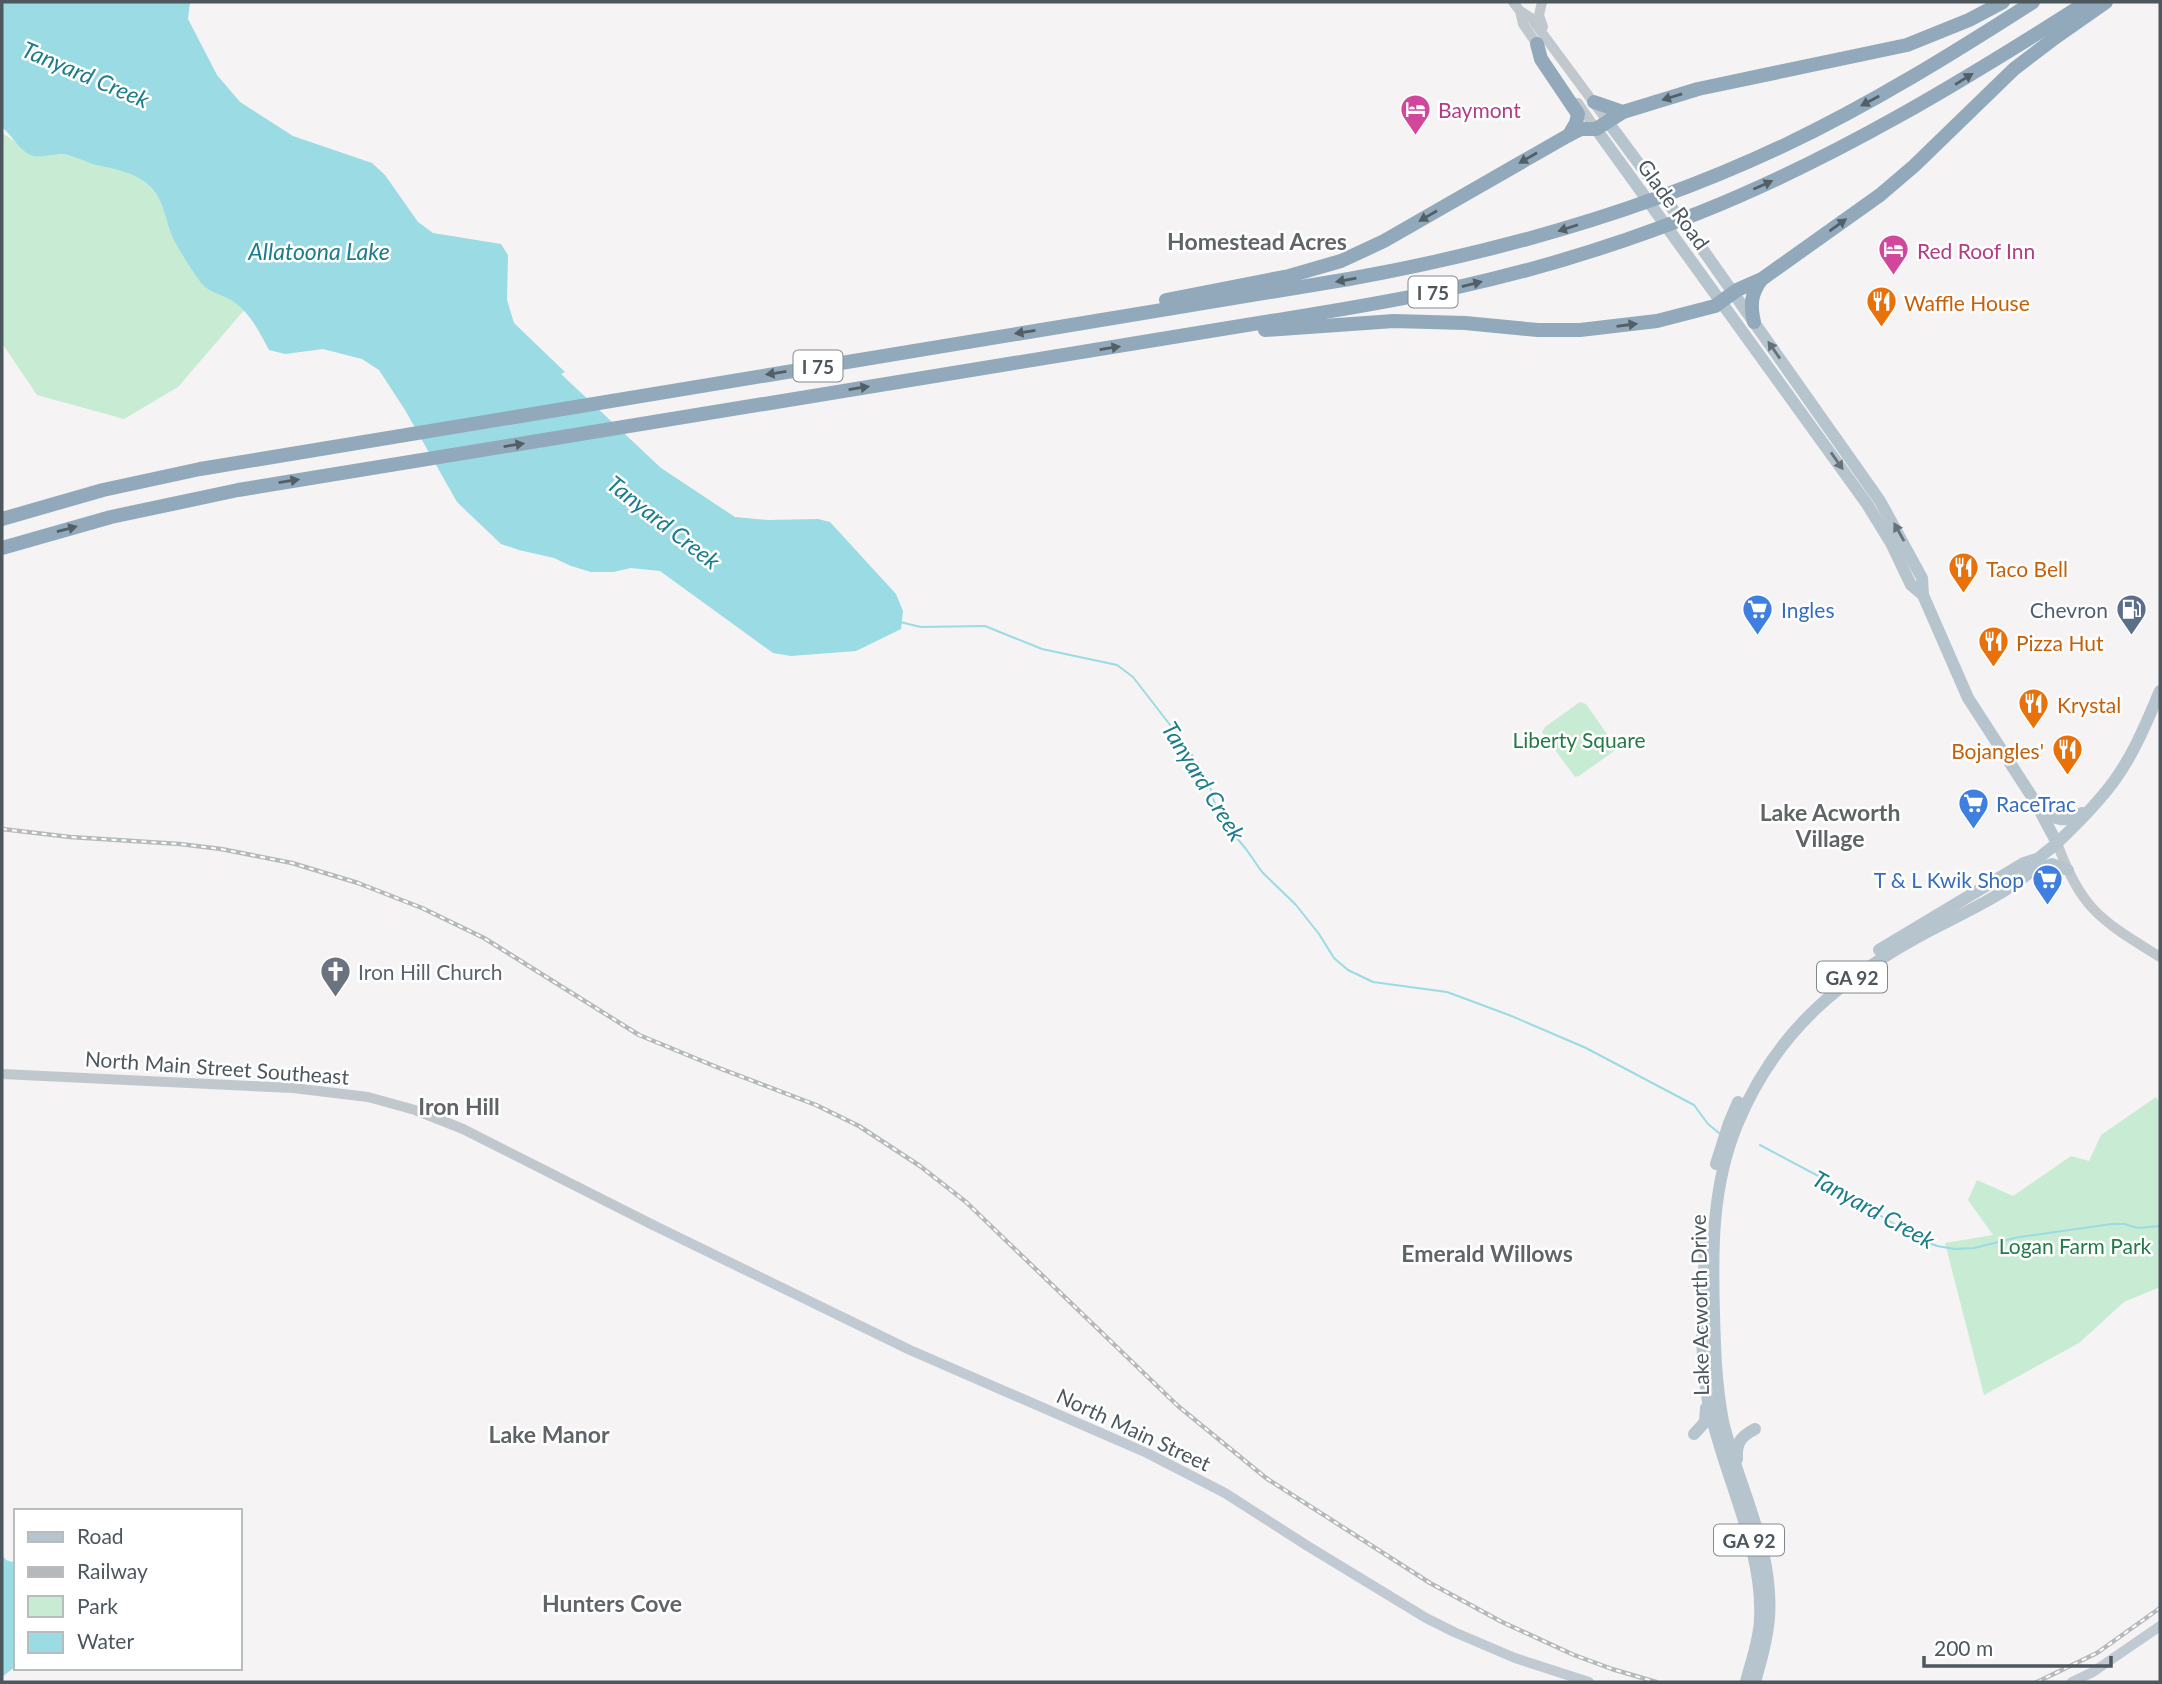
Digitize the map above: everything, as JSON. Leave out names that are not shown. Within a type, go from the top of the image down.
[{"type":"highway","points":[[1067,326],[1130,308],[1289,276],[1341,261],[1384,241],[1569,135],[1581,129],[1602,125],[1623,112],[1721,84],[1907,44],[1969,20],[2003,2]]},
{"type":"highway","name":"I 75","points":[[2,519],[103,490],[200,468],[1349,279],[1454,259],[1550,234],[1633,207],[1784,145],[1851,112],[1925,70],[2033,2]]},
{"type":"highway","name":"I 75","points":[[2,548],[143,509],[238,490],[1213,331],[1459,287],[1537,267],[1648,232],[1796,170],[1874,131],[1939,94],[2087,2]]},
{"type":"highway","points":[[1213,331],[1295,329],[1394,321],[1559,331],[1657,321],[1715,306],[1762,279],[1880,195],[1914,166],[2009,74],[2106,2]]},
{"type":"highway","points":[[1537,44],[1541,59],[1578,114],[1569,135]]},
{"type":"highway","points":[[1590,97],[1623,112]]},
{"type":"highway","points":[[1754,321],[1751,300],[1762,279]]},
{"type":"main road","name":"Glade Road","points":[[1602,125],[1624,142],[1728,297]]},
{"type":"main road","name":"Glade Road","points":[[1602,125],[1728,297]]},
{"type":"main road","points":[[1728,297],[1754,321],[1880,501],[1922,578],[1923,595],[1968,698],[2037,803],[2057,843]]},
{"type":"main road","points":[[1728,297],[1797,405],[1879,521],[1911,585],[1923,595]]},
{"type":"main road","name":"Lake Acworth Drive","points":[[1743,1101],[1781,1047],[1805,1018],[1832,993],[1880,958],[1989,898],[2030,872],[2040,858],[2089,810],[2123,768],[2160,691]]},
{"type":"main road","points":[[2037,803],[2047,813],[2063,821],[2089,810]]},
{"type":"main road","name":"Lake Acworth Drive","points":[[1755,1682],[1754,1667],[1760,1622],[1759,1582],[1746,1530],[1715,1435],[1707,1394],[1704,1360],[1705,1230],[1708,1200],[1732,1139],[1743,1101],[1762,1059],[1791,1022],[1823,989],[1873,953],[2024,863],[2040,858]]},
{"type":"main road","points":[[2030,872],[2052,864],[2068,870]]},
{"type":"main road","name":"Lake Acworth Drive","points":[[1718,1172],[1713,1239],[1715,1360],[1724,1423],[1762,1543],[1768,1583],[1769,1618],[1754,1667],[1746,1682]]},
{"type":"main road","name":"North Main Street","points":[[653,1225],[910,1350],[1147,1453],[1225,1493],[1426,1618],[1454,1632],[1515,1658],[1589,1682]]},
{"type":"main road","points":[[1694,1434],[1705,1422],[1707,1394]]},
{"type":"main road","points":[[1738,1470],[1738,1442],[1755,1429]]},
{"type":"main road","points":[[2072,1682],[2093,1672],[2160,1626]]},
{"type":"street","points":[[1513,2],[1531,18],[1590,97]]},
{"type":"street","points":[[1542,2],[1539,15],[1541,25],[1590,97],[1602,125]]},
{"type":"street","points":[[1520,11],[1523,24],[1537,44],[1602,125]]},
{"type":"street","points":[[2057,843],[2075,886],[2091,908],[2112,927],[2160,957]]},
{"type":"street","name":"North Main Street Southeast","points":[[2,1074],[293,1088],[368,1097],[415,1110],[463,1129],[653,1225]]},
{"type":"green space","points":[[2,133],[30,151],[108,160],[152,176],[245,309],[178,387],[124,419],[37,395],[2,343]]},
{"type":"green space","name":"Liberty Square","points":[[1580,702],[1586,704],[1616,747],[1575,777],[1542,732]]},
{"type":"green space","name":"Logan Farm Park","points":[[2156,1097],[2160,1103],[2160,1287],[2124,1302],[2079,1343],[1984,1395],[1945,1243],[1993,1235],[1968,1200],[1977,1180],[2013,1196],[2071,1156],[2089,1161],[2101,1135]]},
{"type":"water","name":"Allatoona Lake","points":[[2,2],[190,2],[188,19],[217,75],[240,102],[293,136],[372,163],[385,175],[418,222],[433,233],[501,244],[508,255],[507,300],[514,323],[565,372],[561,374],[661,468],[735,517],[768,520],[818,519],[830,522],[896,594],[903,611],[901,629],[856,651],[791,656],[773,653],[660,571],[631,568],[613,572],[591,572],[554,558],[501,544],[457,502],[379,370],[362,359],[323,349],[285,354],[269,350],[254,324],[240,307],[211,291],[199,280],[176,244],[159,198],[147,183],[127,173],[69,156],[33,156],[20,147],[2,127]]},
{"type":"water","points":[[2,1555],[6,1560],[14,1562],[14,1668],[2,1677]]},
{"type":"waterway","name":"Tanyard Creek","points":[[900,622],[921,627],[985,626],[1042,649],[1117,665],[1133,677],[1184,743],[1208,780],[1216,808],[1226,825],[1262,872],[1296,905],[1334,958],[1348,970],[1373,982],[1447,992],[1586,1048],[1694,1105],[1708,1124],[1719,1133]]},
{"type":"waterway","name":"Tanyard Creek","points":[[1760,1145],[1841,1188],[1919,1239],[1937,1246],[1974,1248],[2019,1237],[2112,1224],[2138,1228],[2160,1226]]},
{"type":"railway","points":[[2,829],[221,849],[292,863],[358,883],[422,908],[484,938],[639,1035],[816,1105],[859,1126],[920,1166],[966,1202],[1178,1406],[1266,1478],[1430,1583],[1502,1622],[1574,1655],[1656,1682]]},
{"type":"railway","points":[[2037,1682],[2097,1653],[2160,1608]]},
{"type":"place","name":"Baymont","points":[[1415,136]]},
{"type":"place","name":"Red Roof Inn","points":[[1894,277]]},
{"type":"place","name":"Waffle House","points":[[1881,329]]},
{"type":"place","name":"Taco Bell","points":[[1963,595]]},
{"type":"place","name":"Ingles","points":[[1758,636]]},
{"type":"place","name":"Chevron","points":[[2131,636]]},
{"type":"place","name":"Pizza Hut","points":[[1993,669]]},
{"type":"place","name":"Krystal","points":[[2034,731]]},
{"type":"place","name":"Bojangles'","points":[[2067,777]]},
{"type":"place","name":"RaceTrac","points":[[1973,830]]},
{"type":"place","name":"T & L Kwik Shop","points":[[2047,906]]},
{"type":"place","name":"Iron Hill Church","points":[[335,998]]},
{"type":"district","name":"Homestead Acres","points":[[1257,241]]},
{"type":"district","name":"Lake Acworth Village","points":[[1830,825]]},
{"type":"district","name":"Iron Hill","points":[[459,1106]]},
{"type":"district","name":"Emerald Willows","points":[[1487,1253]]},
{"type":"district","name":"Lake Manor","points":[[549,1434]]},
{"type":"district","name":"Hunters Cove","points":[[612,1603]]}]
